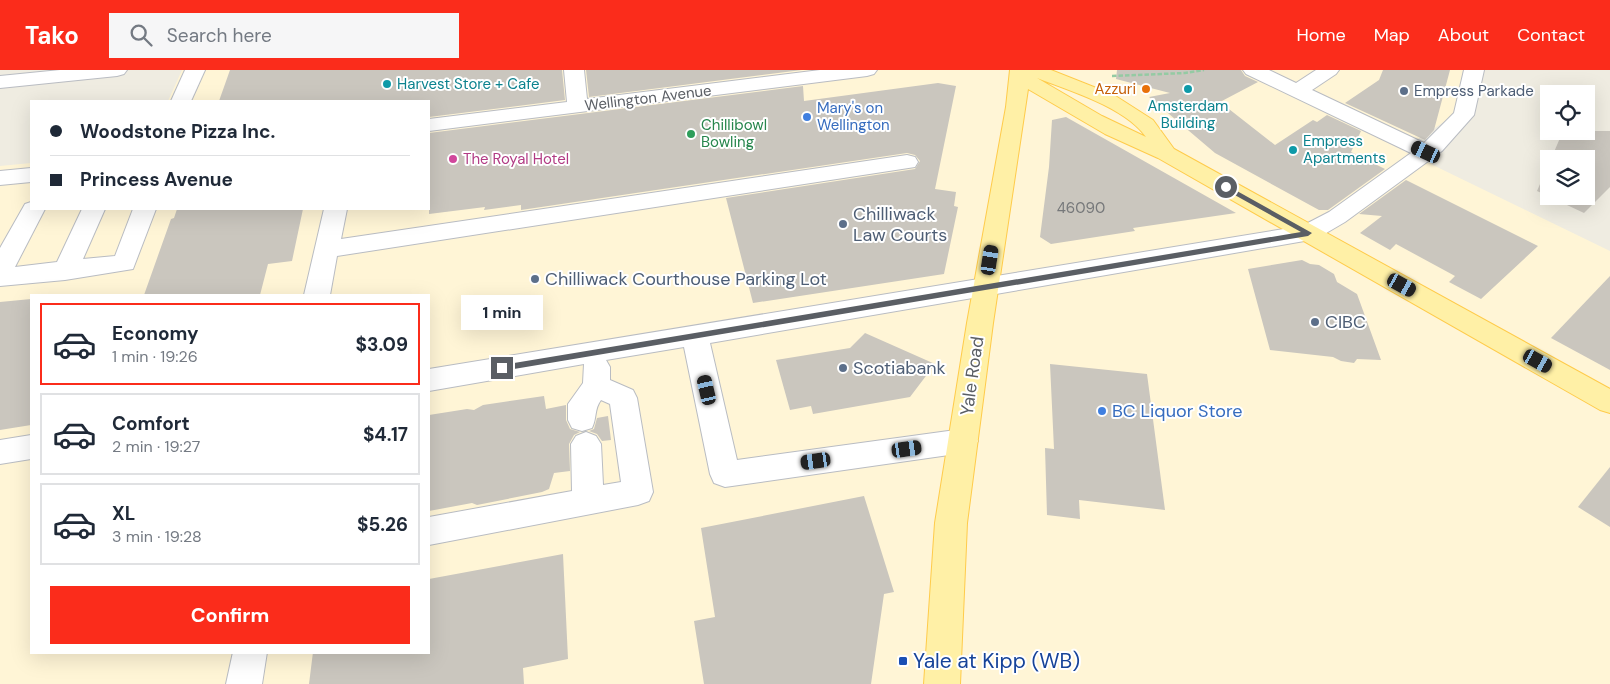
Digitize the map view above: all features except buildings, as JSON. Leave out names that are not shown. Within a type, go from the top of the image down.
[{"type":"main road","points":[[1022,71],[1060,101],[1133,141],[1166,153],[1610,402]]},
{"type":"main road","name":"Yale Road","points":[[942,684],[951,523],[986,287],[1022,71]]},
{"type":"street","points":[[0,82],[117,70]]},
{"type":"street","points":[[182,100],[195,70]]},
{"type":"street","points":[[574,70],[578,107]]},
{"type":"street","name":"Wellington Avenue","points":[[430,125],[867,70]]},
{"type":"street","points":[[1253,70],[1426,152]]},
{"type":"street","points":[[1298,91],[1329,70]]},
{"type":"street","points":[[430,380],[1308,233],[1338,217],[1426,152],[1464,115],[1474,70]]},
{"type":"street","points":[[328,249],[907,162]]},
{"type":"street","points":[[0,178],[30,175]]},
{"type":"street","points":[[0,271],[32,210]]},
{"type":"street","points":[[65,271],[93,210]]},
{"type":"street","points":[[0,277],[124,263],[144,210]]},
{"type":"street","points":[[317,294],[335,210]]},
{"type":"street","points":[[695,336],[725,474],[963,441]]},
{"type":"street","points":[[588,501],[582,404],[598,386],[594,353]]},
{"type":"street","points":[[430,531],[638,492],[623,398],[598,386]]},
{"type":"street","points":[[0,452],[30,447]]},
{"type":"street","points":[[244,684],[250,654]]},
{"type":"path","points":[[1108,76],[1186,73],[1204,70]]},
{"type":"shaded area","points":[[182,70],[1463,70],[1454,115],[1402,150],[1610,251],[1610,684],[0,684],[0,166],[30,163],[30,210],[430,210],[430,100],[168,100]]},
{"type":"place","name":"Harvest Store + Cafe","points":[[387,84]]},
{"type":"place","name":"Azzuri","points":[[1146,89]]},
{"type":"place","name":"Amsterdam Building","points":[[1188,89]]},
{"type":"place","name":"Empress Parkade","points":[[1404,91]]},
{"type":"place","name":"Mary's on Wellington","points":[[807,117]]},
{"type":"place","name":"Chillibowl Bowling","points":[[691,134]]},
{"type":"place","name":"Empress Apartments","points":[[1293,150]]},
{"type":"place","name":"The Royal Hotel","points":[[453,159]]},
{"type":"place","name":"Chilliwack Law Courts","points":[[843,224]]},
{"type":"place","name":"Chilliwack Courthouse Parking Lot","points":[[535,279]]},
{"type":"place","name":"CIBC","points":[[1315,322]]},
{"type":"place","name":"Scotiabank","points":[[843,368]]},
{"type":"place","name":"BC Liquor Store","points":[[1102,411]]},
{"type":"place","name":"Yale at Kipp (WB)","points":[[903,661]]},
{"type":"route","points":[[502,368],[1308,233],[1226,187]]}]
